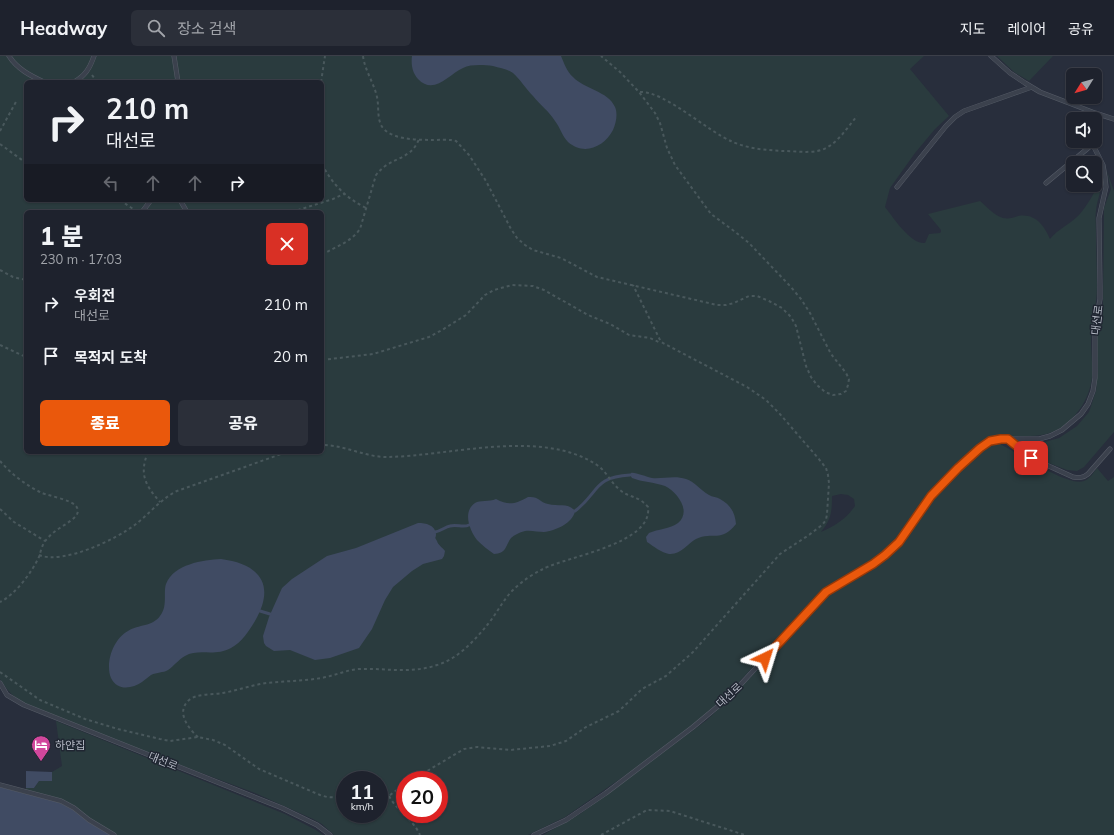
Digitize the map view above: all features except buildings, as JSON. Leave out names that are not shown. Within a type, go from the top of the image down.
[{"type":"lane","points":[[9,56],[16,66],[40,80]]},
{"type":"lane","points":[[77,80],[89,70],[94,56]]},
{"type":"lane","points":[[174,56],[178,80]]},
{"type":"lane","points":[[991,56],[1010,73],[1040,92],[1092,112]]},
{"type":"lane","points":[[897,188],[946,126],[955,117],[970,109],[1032,87]]},
{"type":"lane","points":[[1102,115],[1114,118]]},
{"type":"lane","name":"대선로","points":[[1046,183],[1086,148]]},
{"type":"lane","name":"대선로","points":[[534,835],[566,820],[600,797],[693,727],[729,697],[826,592],[873,564],[899,542],[931,496],[968,458],[980,448],[990,441],[1001,439],[1039,439],[1050,436],[1062,430],[1081,414],[1088,404],[1093,391],[1095,378],[1095,329],[1100,286],[1099,218],[1106,187],[1103,165],[1094,148]]},
{"type":"lane","points":[[1008,439],[1031,458],[1073,477],[1079,478],[1088,474],[1110,449]]},
{"type":"lane","name":"대선로","points":[[1,687],[13,699],[24,705],[282,808],[317,825],[330,835]]},
{"type":"lane","points":[[0,786],[61,802],[74,808],[89,820],[114,835]]},
{"type":"path","points":[[321,80],[325,56]]},
{"type":"path","points":[[363,56],[365,66],[378,98],[379,118],[384,129],[389,133],[398,136],[456,141],[486,181],[511,229],[517,238],[525,245],[533,250],[561,258],[597,277],[717,305],[730,304],[749,296],[757,296],[769,301],[782,308],[792,317],[796,326],[806,366],[816,385],[825,392],[833,395],[840,394],[846,390],[849,379],[831,354],[801,299],[749,244],[711,214],[675,165],[667,148],[660,123],[655,113],[639,92],[620,72],[601,56]]},
{"type":"path","points":[[639,92],[644,92],[659,97],[731,142],[748,148],[764,150],[816,152],[829,147],[857,116]]},
{"type":"path","points":[[0,131],[17,100]]},
{"type":"path","points":[[324,253],[356,236],[360,229],[376,175],[389,162],[410,152],[419,139]]},
{"type":"path","points":[[0,144],[24,162]]},
{"type":"path","points":[[324,168],[332,182],[344,194],[366,208]]},
{"type":"path","points":[[324,202],[344,194]]},
{"type":"path","points":[[123,202],[134,210]]},
{"type":"path","points":[[298,210],[324,202]]},
{"type":"path","points":[[0,270],[13,277],[24,280]]},
{"type":"path","points":[[324,360],[373,354],[429,337],[466,315],[486,295],[494,290],[512,285],[533,286],[544,290],[588,315],[610,324],[629,335],[650,338],[747,387],[766,400],[779,413],[826,468],[828,475],[829,483],[826,520],[809,535],[780,554],[693,652],[666,676],[642,689],[619,711],[586,727],[566,740],[550,746],[510,750],[477,747],[464,749],[427,771]]},
{"type":"path","points":[[633,285],[659,339],[664,345]]},
{"type":"path","points":[[0,345],[24,357]]},
{"type":"path","points":[[198,737],[187,725],[183,712],[184,706],[197,696],[218,694],[265,683],[320,678],[355,670],[400,671],[437,666],[456,656],[488,624],[513,590],[531,576],[554,563],[583,555],[622,540],[639,530],[647,518],[648,507],[639,498],[621,491],[596,465],[565,451],[540,447],[499,447],[415,456],[376,457],[340,447],[324,445]]},
{"type":"path","points":[[147,454],[145,461],[144,476],[149,489],[160,502]]},
{"type":"path","points":[[39,555],[48,557],[67,555],[114,538],[136,523],[160,502],[177,491],[281,454]]},
{"type":"path","points":[[0,461],[12,473],[32,487],[52,497],[72,503],[78,509],[78,513],[75,517],[45,541],[34,566],[13,593],[8,598],[0,602]]},
{"type":"path","points":[[0,509],[14,522],[45,541]]},
{"type":"path","points":[[0,672],[40,700],[102,724],[144,736],[170,741],[198,737],[213,740],[225,745],[259,769],[327,797],[336,798]]},
{"type":"path","points":[[396,791],[389,796],[393,803],[410,820],[420,835]]},
{"type":"path","points":[[601,835],[647,810],[670,811],[745,835]]},
{"type":"shaded area","points":[[0,56],[924,56],[910,69],[949,116],[935,129],[915,153],[890,188],[885,207],[908,235],[919,242],[925,243],[929,234],[941,232],[928,214],[980,201],[994,213],[1003,218],[1029,216],[1034,218],[1042,225],[1050,239],[1079,215],[1094,192],[1100,192],[1096,216],[1097,286],[1091,340],[1092,377],[1089,392],[1078,412],[1068,423],[1052,432],[1041,435],[1009,436],[989,439],[973,449],[934,489],[891,545],[874,559],[819,596],[725,697],[694,724],[646,761],[565,817],[528,835],[334,835],[322,824],[313,819],[255,793],[127,745],[25,704],[11,693],[0,679]],"holes":[[[841,494],[848,495],[854,499],[855,506],[840,522],[821,532],[827,524],[830,516],[832,496]]]},
{"type":"shaded area","points":[[997,56],[1053,56],[1029,81],[1014,72]]},
{"type":"shaded area","points":[[1107,171],[1114,191],[1114,432],[1084,467],[1077,471],[1067,470],[1041,460],[1020,445],[1025,442],[1041,443],[1059,438],[1077,426],[1089,412],[1096,391],[1098,370],[1097,332],[1103,304],[1104,208],[1111,189]]},
{"type":"shaded area","points":[[998,443],[1066,479],[1084,481],[1090,477],[1097,468],[1108,481],[1114,477],[1114,835],[543,835],[580,814],[707,720],[749,679],[816,605],[834,590],[868,573],[881,564],[896,550],[935,495],[957,472],[975,455],[988,446]]},
{"type":"shaded area","points":[[56,721],[285,814],[323,835],[111,835],[88,822],[73,810],[26,794],[26,788],[34,788],[39,781],[52,781],[52,772],[62,766]]},
{"type":"water","points":[[412,56],[561,56],[567,70],[573,77],[607,97],[612,102],[616,113],[613,130],[604,141],[593,148],[587,149],[574,146],[566,140],[557,123],[550,114],[513,73],[493,66],[470,66],[463,68],[436,85],[424,84],[414,74],[412,68]]},
{"type":"water","points":[[631,473],[652,478],[678,477],[689,480],[709,495],[724,501],[730,507],[735,516],[736,524],[731,530],[721,535],[707,536],[696,539],[677,553],[669,554],[663,552],[647,542],[646,537],[649,533],[671,527],[678,523],[684,513],[681,502],[670,489],[665,486],[632,478],[630,475]]},
{"type":"water","points":[[528,497],[537,498],[552,505],[572,508],[575,511],[574,515],[563,526],[553,530],[544,532],[523,531],[511,538],[504,551],[498,553],[494,554],[477,540],[468,522],[469,511],[475,503],[496,499],[505,503],[512,503]]},
{"type":"water","points":[[418,523],[427,524],[434,528],[436,534],[435,538],[445,551],[444,556],[442,559],[423,564],[393,587],[385,600],[372,629],[359,648],[330,658],[315,660],[290,650],[274,651],[266,646],[263,636],[269,617],[282,588],[292,579],[327,556],[356,548]]},
{"type":"water","points":[[221,559],[246,566],[254,571],[260,578],[264,587],[264,597],[261,608],[255,621],[245,636],[235,646],[225,651],[195,653],[185,656],[168,670],[155,673],[134,686],[125,688],[117,685],[111,678],[109,672],[110,659],[114,645],[128,631],[157,620],[164,608],[165,588],[170,577],[175,572],[190,564]]},
{"type":"water","points":[[26,771],[52,772],[52,781],[39,781],[34,788],[26,788]]},
{"type":"water","points":[[0,787],[58,802],[111,835],[0,835]]},
{"type":"waterway","points":[[575,511],[598,487],[609,479],[618,476],[630,475]]},
{"type":"waterway","points":[[435,532],[450,526],[469,525]]},
{"type":"waterway","points":[[260,611],[270,614]]},
{"type":"place","name":"하얀집","points":[[41,762]]},
{"type":"route","points":[[765,658],[826,592],[873,564],[899,542],[931,496],[968,458],[980,448],[990,441],[1008,439],[1020,451],[1031,458]]}]
